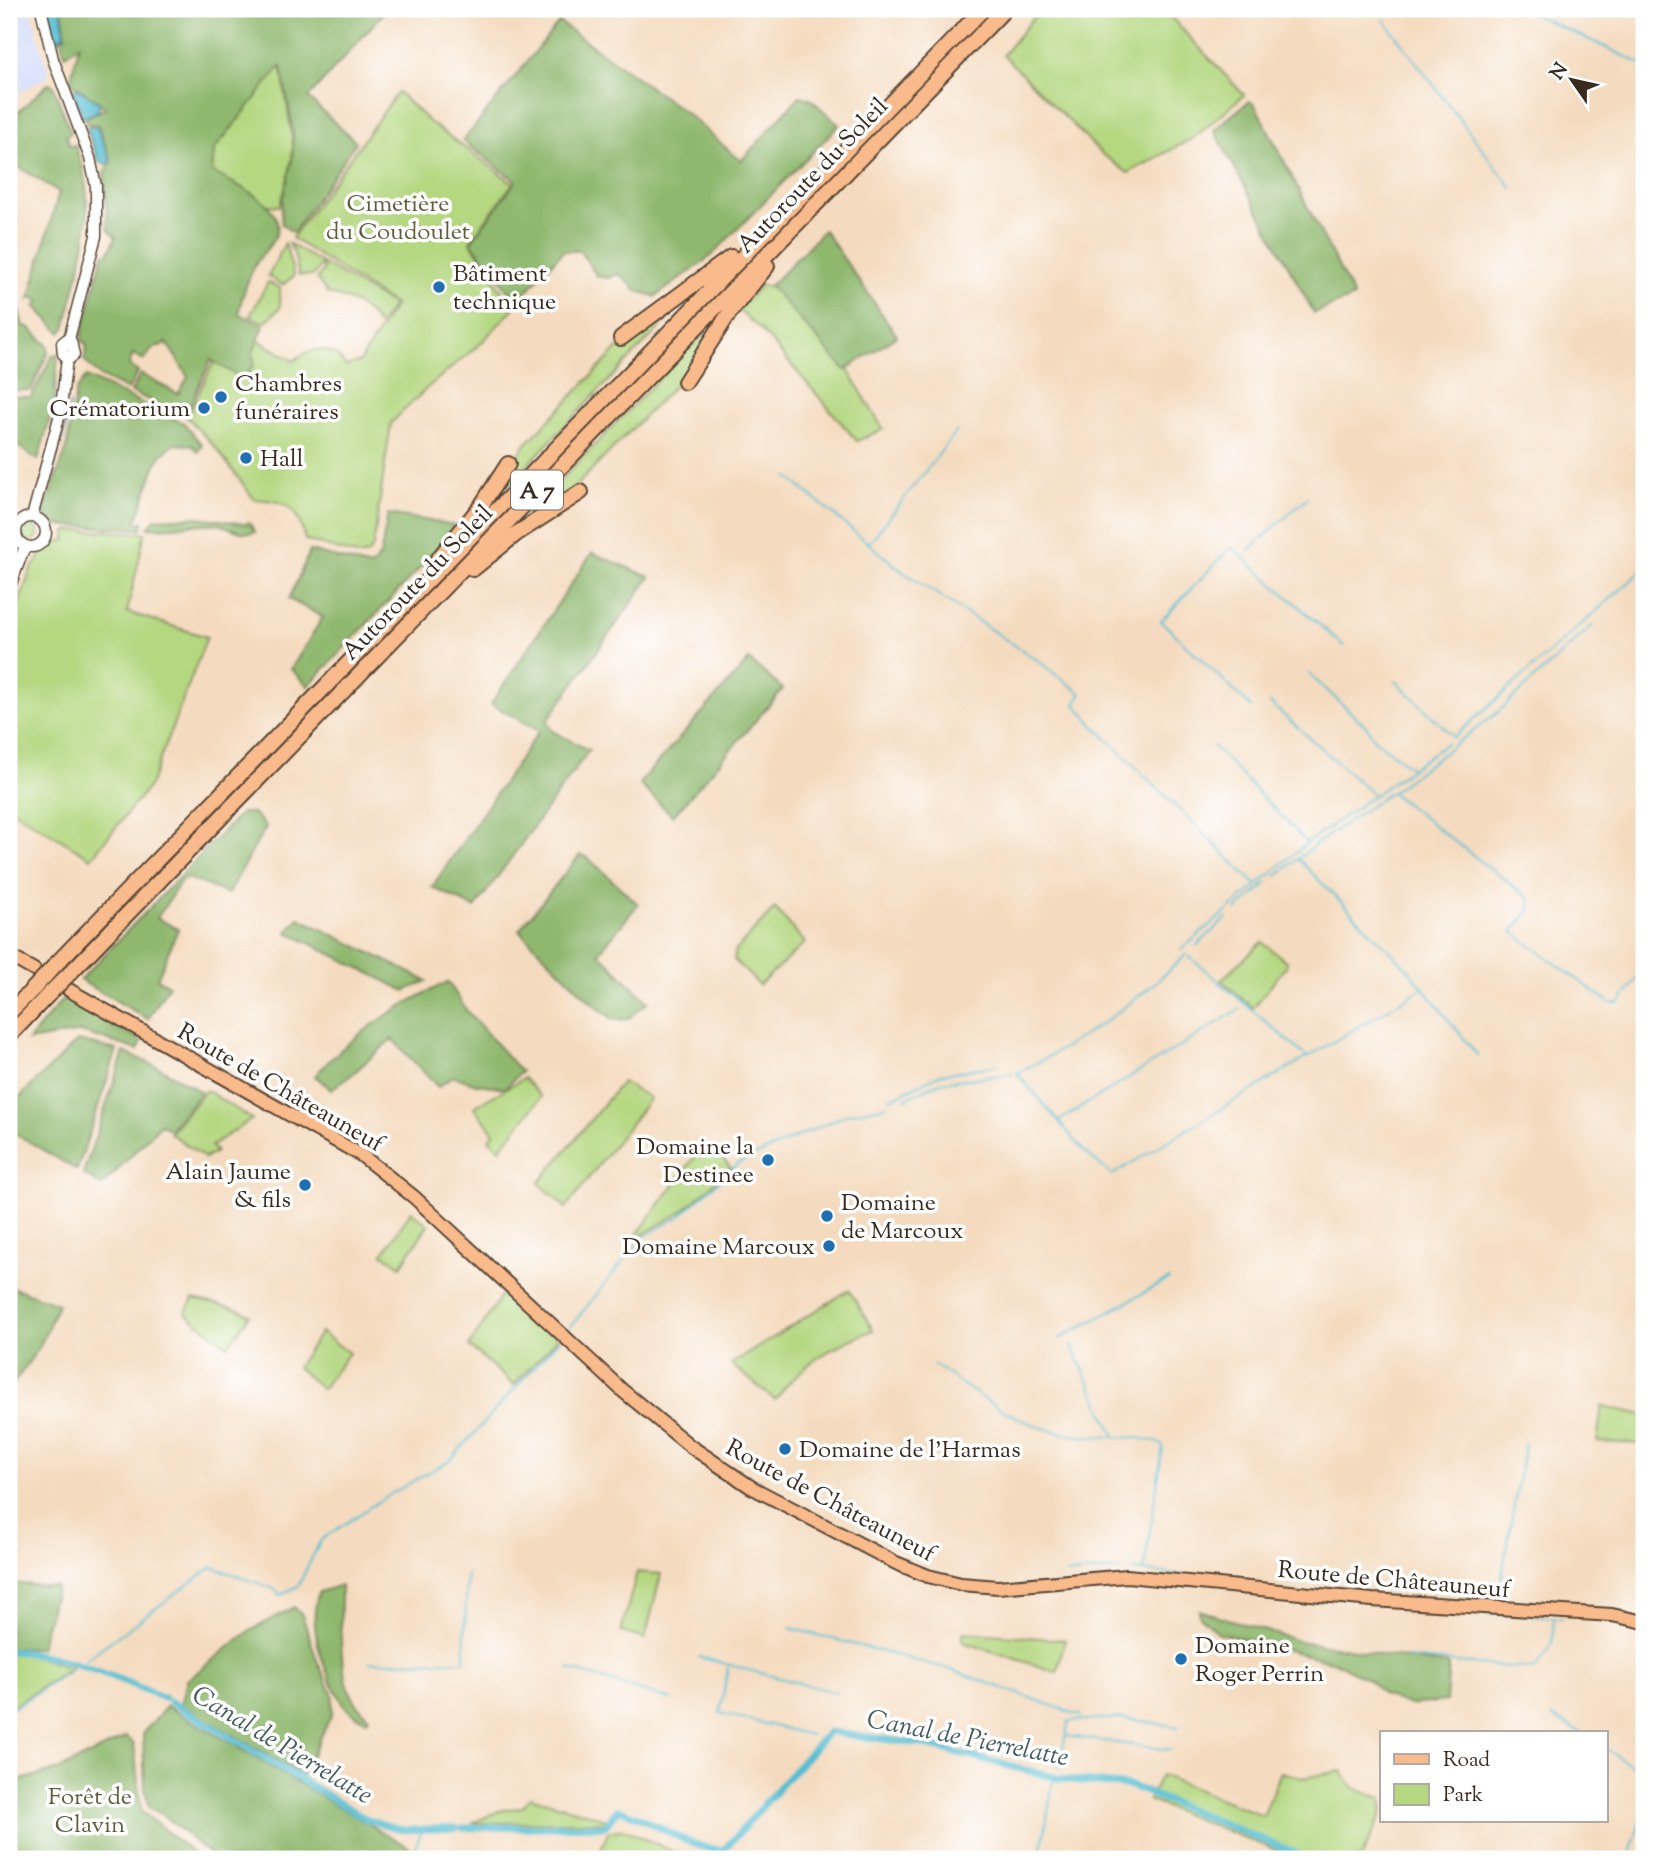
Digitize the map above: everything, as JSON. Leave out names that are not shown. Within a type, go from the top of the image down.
[{"type":"highway","name":"Autoroute du Soleil","points":[[9,1013],[983,9]]},
{"type":"highway","name":"Autoroute du Soleil","points":[[9,1036],[1005,9]]},
{"type":"highway","points":[[621,338],[707,277],[793,204]]},
{"type":"highway","points":[[685,382],[730,312],[804,215]]},
{"type":"highway","points":[[317,695],[332,669],[435,563],[481,506],[508,464]]},
{"type":"highway","points":[[410,621],[506,540],[580,492]]},
{"type":"main road","points":[[9,956],[34,970]]},
{"type":"main road","name":"Route de Châteauneuf","points":[[69,990],[361,1155],[414,1197],[623,1391],[679,1438],[751,1486],[896,1563],[928,1576],[961,1584],[998,1587],[1127,1576],[1372,1600],[1612,1615],[1644,1622]]},
{"type":"street","points":[[32,517],[61,414],[67,359],[74,355],[69,339],[96,236],[96,186],[90,158],[46,39],[41,9]]},
{"type":"street","points":[[32,517],[43,523],[45,537],[37,546],[25,546],[16,536],[17,527],[23,520],[32,517]]},
{"type":"street","points":[[9,589],[25,546]]},
{"type":"shaded area","points":[[9,9],[30,9],[49,76],[21,91],[9,103]]},
{"type":"green space","points":[[62,9],[387,9],[308,98],[356,142],[293,233],[282,224],[281,214],[293,138],[281,66],[214,150],[212,172],[263,201],[275,216],[277,233],[254,267],[240,308],[239,314],[264,326],[253,352],[254,365],[248,372],[251,384],[211,360],[185,416],[131,392],[141,374],[178,394],[188,377],[167,343],[153,348],[144,360],[133,354],[129,365],[138,372],[128,390],[100,376],[84,360],[87,346],[82,341],[82,334],[103,254],[108,253],[116,237],[108,229],[104,174],[111,161],[98,125],[88,124],[86,118],[106,108],[70,82],[79,45],[65,55],[60,39],[66,36]]},
{"type":"green space","points":[[1040,9],[1163,9],[1244,95],[1195,137],[1128,173],[1102,154],[1003,55]]},
{"type":"green space","points":[[559,22],[686,113],[741,161],[800,96],[811,99],[839,125],[711,256],[655,297],[637,291],[620,274],[608,278],[597,276],[580,251],[563,251],[517,302],[471,242],[516,181],[463,141]]},
{"type":"green space","points":[[281,65],[293,144],[291,174],[279,206],[268,205],[212,172],[214,150]]},
{"type":"green space","points":[[49,83],[53,85],[71,133],[66,136],[70,146],[75,145],[87,191],[82,259],[65,328],[61,333],[35,306],[40,301],[32,297],[29,300],[59,192],[9,161],[9,115],[16,114]]},
{"type":"green space","name":"Cimetière du Coudoulet","points":[[398,92],[428,121],[513,183],[470,241],[513,309],[481,343],[427,388],[391,423],[373,547],[368,554],[360,556],[305,540],[294,512],[274,501],[254,499],[216,448],[187,417],[232,325],[294,361],[307,352],[321,350],[334,354],[345,366],[360,362],[395,305],[292,238]]},
{"type":"green space","points":[[1249,101],[1255,105],[1354,297],[1314,313],[1214,130]]},
{"type":"green space","points":[[824,230],[897,336],[845,370],[770,286]]},
{"type":"green space","points":[[285,243],[294,276],[282,285],[268,276]]},
{"type":"green space","points":[[288,243],[393,305],[379,326],[357,304],[328,294],[317,279],[324,269],[321,265],[313,276],[299,275],[294,253]]},
{"type":"green space","points":[[268,282],[280,288],[280,308],[264,323],[250,316]]},
{"type":"green space","points":[[761,285],[770,286],[850,373],[883,429],[857,441],[762,331],[738,310]]},
{"type":"green space","points":[[695,291],[482,512],[480,511],[525,445],[633,333]]},
{"type":"green space","points":[[9,295],[18,305],[23,326],[29,327],[48,346],[48,353],[31,390],[9,391]]},
{"type":"green space","points":[[723,313],[678,382],[568,494],[506,536]]},
{"type":"green space","points":[[58,354],[54,405],[38,460],[9,440],[9,396],[31,397],[53,355]]},
{"type":"green space","points":[[86,377],[184,423],[202,445],[198,452],[192,445],[174,444],[161,455],[136,522],[143,522],[141,529],[53,525],[43,512],[66,451],[76,391]]},
{"type":"green space","points":[[388,514],[454,525],[439,548],[308,686],[291,669],[323,617],[289,599],[310,551],[371,567],[380,556]]},
{"type":"green space","points":[[198,517],[246,524],[249,522],[255,532],[240,532],[217,524],[148,527],[155,519]]},
{"type":"green space","points":[[27,525],[33,525],[38,533],[36,539],[27,541],[22,536],[22,530]]},
{"type":"green space","points":[[66,532],[145,533],[127,612],[207,637],[150,785],[91,858],[9,808],[9,632],[31,569],[51,544],[66,540]]},
{"type":"green space","points":[[592,553],[650,577],[547,721],[552,731],[589,750],[475,908],[432,887],[539,731],[491,704]]},
{"type":"green space","points":[[749,660],[783,689],[673,816],[640,785],[642,780]]},
{"type":"green space","points":[[241,813],[253,813],[266,827],[228,894],[188,878],[181,881],[157,918],[178,929],[157,979],[169,985],[148,1019],[80,980]]},
{"type":"green space","points":[[580,855],[587,857],[638,904],[599,953],[648,1002],[628,1019],[614,1020],[592,1003],[519,930]]},
{"type":"green space","points":[[775,908],[805,943],[759,985],[734,960],[735,951]]},
{"type":"green space","points":[[299,918],[427,981],[405,991],[287,932]]},
{"type":"green space","points":[[1262,942],[1287,962],[1253,1008],[1221,980]]},
{"type":"green space","points":[[448,982],[467,1011],[521,1072],[505,1088],[477,1084],[453,1076],[438,1087],[392,1039],[331,1089],[315,1076],[359,1034],[412,1000]]},
{"type":"green space","points":[[66,995],[142,1041],[138,1050],[81,1032],[28,1041]]},
{"type":"green space","points":[[77,1041],[117,1050],[77,1170],[9,1130],[9,1108]]},
{"type":"green space","points":[[124,1052],[162,1069],[201,1092],[170,1130],[161,1124],[102,1186],[83,1174]]},
{"type":"green space","points":[[524,1078],[541,1097],[500,1149],[489,1139],[494,1133],[474,1107]]},
{"type":"green space","points":[[622,1082],[650,1098],[566,1208],[539,1183]]},
{"type":"green space","points":[[206,1090],[252,1119],[211,1146],[216,1152],[205,1158],[170,1133]]},
{"type":"green space","points":[[702,1147],[716,1151],[731,1168],[683,1211],[633,1240]]},
{"type":"green space","points":[[411,1211],[428,1225],[401,1266],[383,1254]]},
{"type":"green space","points":[[9,1286],[58,1304],[40,1346],[9,1390]]},
{"type":"green space","points":[[506,1288],[558,1338],[514,1385],[469,1346]]},
{"type":"green space","points":[[849,1290],[873,1330],[818,1358],[796,1376],[775,1400],[731,1364]]},
{"type":"green space","points":[[193,1299],[237,1309],[250,1315],[228,1346],[185,1313]]},
{"type":"green space","points":[[321,1332],[349,1353],[322,1389],[297,1367]]},
{"type":"green space","points":[[1602,1406],[1644,1415],[1644,1444],[1597,1442]]},
{"type":"green space","points":[[637,1572],[661,1574],[645,1639],[621,1632]]},
{"type":"green space","points":[[9,1583],[57,1587],[40,1648],[9,1648]]},
{"type":"green space","points":[[341,1585],[341,1637],[345,1674],[358,1705],[369,1717],[367,1721],[345,1706],[325,1666],[316,1635],[319,1592]]},
{"type":"green space","points":[[294,1607],[302,1615],[318,1663],[333,1695],[332,1714],[302,1775],[181,1705],[187,1680],[248,1632]]},
{"type":"green space","points":[[1199,1610],[1298,1641],[1449,1665],[1446,1701],[1410,1705],[1383,1695],[1372,1682],[1335,1662],[1219,1633],[1200,1617]]},
{"type":"green space","points":[[963,1632],[1065,1640],[1057,1672],[963,1642]]},
{"type":"green space","points":[[9,1653],[25,1653],[71,1668],[9,1708]]},
{"type":"green space","points":[[167,1706],[415,1851],[412,1859],[215,1859],[165,1816],[149,1807],[145,1790],[143,1733]]},
{"type":"green space","name":"Forêt de Clavin","points":[[126,1737],[134,1744],[141,1811],[200,1859],[9,1859],[9,1783],[60,1769]]},
{"type":"green space","points":[[1342,1771],[1353,1786],[1380,1797],[1380,1816],[1361,1859],[1288,1859],[1288,1855],[1148,1800],[1161,1775],[1263,1816],[1281,1772],[1303,1778]]},
{"type":"green space","points":[[530,1797],[606,1819],[606,1822],[472,1823],[499,1811],[523,1807]]},
{"type":"green space","points":[[623,1829],[690,1859],[597,1859],[608,1832]]},
{"type":"water","points":[[48,9],[61,9],[65,34],[55,41]]},
{"type":"water","points":[[72,89],[78,89],[100,103],[98,111],[83,118]]},
{"type":"water","points":[[86,127],[97,127],[111,161],[107,164],[99,162]]},
{"type":"water","points":[[70,403],[67,422],[45,495]]},
{"type":"waterway","points":[[1522,9],[1644,65]]},
{"type":"waterway","points":[[1384,20],[1512,188]]},
{"type":"waterway","points":[[869,543],[957,431]]},
{"type":"waterway","points":[[787,476],[902,571],[1037,660],[1082,694],[1075,704],[1095,727],[1255,884]]},
{"type":"waterway","points":[[1248,551],[1308,497]]},
{"type":"waterway","points":[[1251,707],[1161,621],[1231,547],[1344,646]]},
{"type":"waterway","points":[[1453,738],[1644,569]]},
{"type":"waterway","points":[[1389,794],[1497,713],[1593,625]]},
{"type":"waterway","points":[[1309,674],[1367,727],[1375,740],[1412,768]]},
{"type":"waterway","points":[[1396,681],[1453,736]]},
{"type":"waterway","points":[[1270,703],[1374,795]]},
{"type":"waterway","points":[[1181,950],[1307,843],[1447,743]]},
{"type":"waterway","points":[[1213,746],[1307,843]]},
{"type":"waterway","points":[[1276,876],[1323,839],[1388,794],[1393,794],[1531,900],[1530,910],[1512,932],[1610,1003],[1619,1003],[1644,970]]},
{"type":"waterway","points":[[1298,859],[1408,969],[1478,1056]]},
{"type":"waterway","points":[[1236,910],[1267,883]]},
{"type":"waterway","points":[[1196,946],[1227,918]]},
{"type":"waterway","points":[[1187,954],[1106,1020],[1062,1049],[1017,1073],[1085,1152],[1112,1175],[1307,1057],[1190,957]]},
{"type":"waterway","points":[[1308,1057],[1423,988]]},
{"type":"waterway","points":[[1059,1121],[1240,1009]]},
{"type":"waterway","points":[[890,1099],[941,1074],[998,1065]]},
{"type":"waterway","points":[[905,1099],[940,1082],[1012,1074]]},
{"type":"waterway","points":[[237,1092],[250,1099]]},
{"type":"waterway","points":[[567,1331],[643,1237],[679,1217],[739,1163],[848,1114],[886,1106]]},
{"type":"waterway","points":[[1059,1339],[1169,1279]]},
{"type":"waterway","points":[[85,1660],[212,1567],[275,1589],[280,1595],[298,1586],[321,1540],[382,1499],[449,1461],[560,1339]]},
{"type":"waterway","points":[[1071,1344],[1115,1437]]},
{"type":"waterway","points":[[933,1364],[982,1398],[1034,1425],[1072,1435],[1146,1439],[1163,1446],[1144,1570]]},
{"type":"waterway","points":[[1497,1604],[1525,1443]]},
{"type":"waterway","points":[[1067,1574],[1119,1570]]},
{"type":"waterway","points":[[1132,1570],[1238,1581]]},
{"type":"waterway","points":[[370,1662],[464,1661],[467,1574]]},
{"type":"waterway","points":[[1487,1613],[1562,1618]]},
{"type":"waterway","points":[[1407,1658],[1535,1669],[1552,1645],[1554,1620]]},
{"type":"waterway","points":[[790,1628],[949,1669],[1081,1716]]},
{"type":"waterway","name":"Canal de Pierrelatte","points":[[9,1651],[68,1661],[164,1698]]},
{"type":"waterway","points":[[699,1657],[837,1693]]},
{"type":"waterway","points":[[728,1668],[720,1713],[811,1735]]},
{"type":"waterway","points":[[569,1669],[672,1700]]},
{"type":"waterway","points":[[9,1711],[70,1671]]},
{"type":"waterway","name":"Canal de Pierrelatte","points":[[171,1702],[368,1820],[404,1830],[456,1828]]},
{"type":"waterway","points":[[1552,1717],[1578,1731]]},
{"type":"waterway","points":[[1058,1768],[1069,1721],[1121,1718],[1179,1727]]},
{"type":"waterway","name":"Canal de Pierrelatte","points":[[463,1828],[605,1826],[618,1809],[686,1841],[714,1849],[725,1849],[828,1732],[922,1744],[1061,1779],[1131,1786],[1310,1859]]},
{"type":"waterway","points":[[1066,1736],[1170,1750]]},
{"type":"waterway","points":[[1608,1750],[1644,1774]]},
{"type":"waterway","points":[[1040,1859],[1053,1782]]},
{"type":"waterway","points":[[1628,1859],[1644,1811]]},
{"type":"waterway","points":[[410,1859],[422,1830]]},
{"type":"place","name":"Bâtiment technique","points":[[439,287]]},
{"type":"place","name":"Chambres funéraires","points":[[221,397]]},
{"type":"place","name":"Crématorium","points":[[204,408]]},
{"type":"place","name":"Hall","points":[[246,458]]},
{"type":"place","name":"Domaine la Destinee","points":[[768,1160]]},
{"type":"place","name":"Alain Jaume & fils","points":[[305,1185]]},
{"type":"place","name":"Domaine de Marcoux","points":[[827,1216]]},
{"type":"place","name":"Domaine Marcoux","points":[[829,1246]]},
{"type":"place","name":"Domaine de l'Harmas","points":[[785,1449]]},
{"type":"place","name":"Domaine Roger Perrin","points":[[1181,1659]]}]
